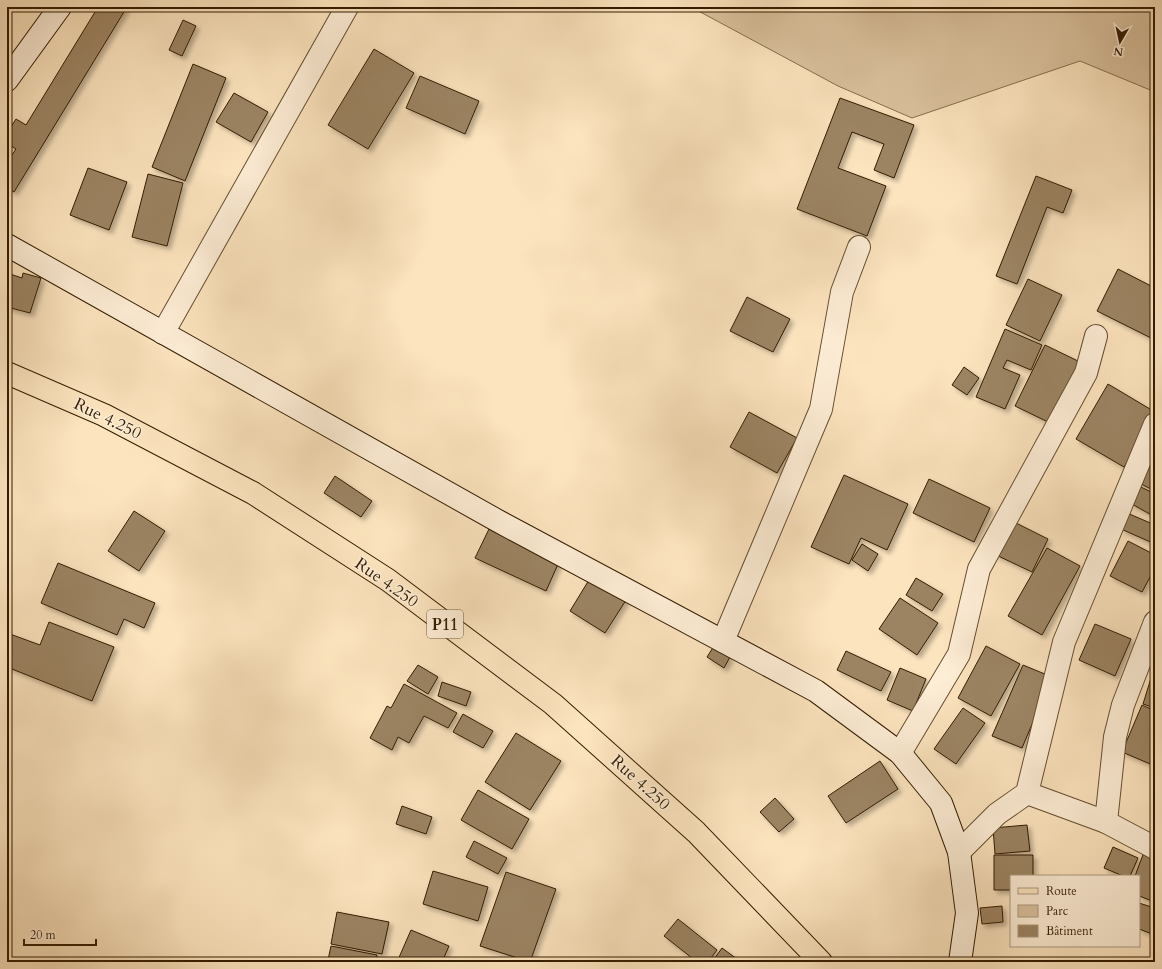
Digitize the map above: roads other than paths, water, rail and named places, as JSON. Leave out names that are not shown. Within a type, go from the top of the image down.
[{"type":"main road","name":"Rue 4.250","points":[[7,373],[104,415],[253,493],[388,580],[553,704],[696,832],[821,962]]},
{"type":"street","points":[[7,80],[60,7]]},
{"type":"street","points":[[163,333],[347,7]]},
{"type":"street","points":[[7,245],[498,522],[816,691],[900,753],[941,803],[959,852],[967,913],[960,962]]},
{"type":"street","points":[[722,641],[821,409],[842,292],[859,247]]},
{"type":"street","points":[[900,753],[959,654],[979,569],[1086,373],[1096,336]]},
{"type":"street","points":[[959,852],[997,814],[1027,793],[1064,642],[1155,424]]},
{"type":"street","points":[[1106,822],[1115,737],[1123,705],[1155,622]]},
{"type":"street","points":[[1027,793],[1106,822],[1155,848]]}]
